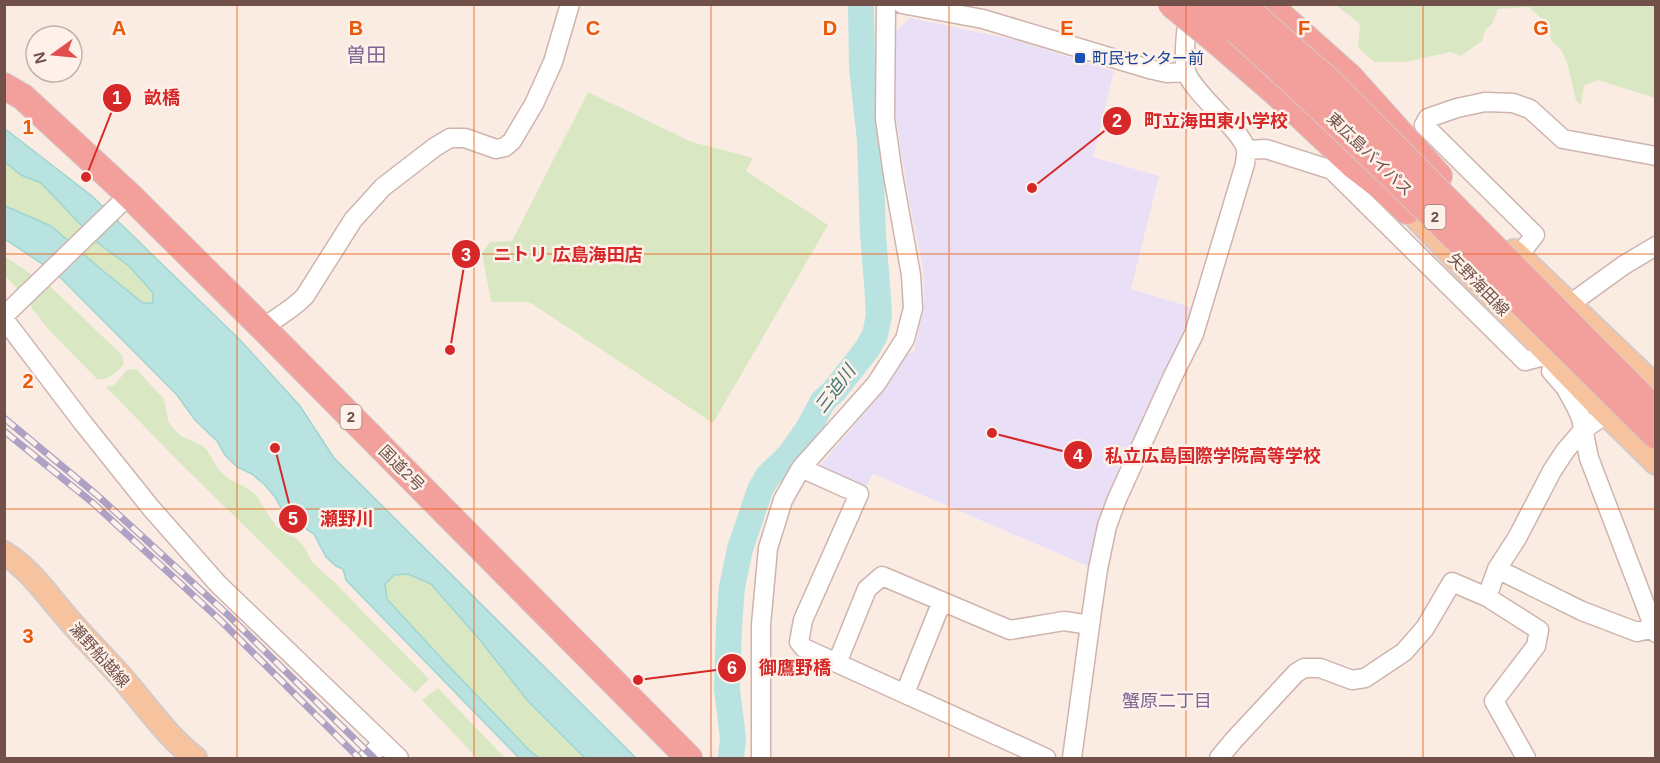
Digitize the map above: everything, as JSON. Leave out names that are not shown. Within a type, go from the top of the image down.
[{"type":"highway","points":[[1171,4],[1276,93],[1354,166],[1407,211]]},
{"type":"highway","name":"東広島バイパス","points":[[1207,4],[1396,179],[1656,436]]},
{"type":"highway","name":"東広島バイパス","points":[[1241,4],[1329,81],[1656,411]]},
{"type":"highway","points":[[1268,4],[1350,77],[1455,195]]},
{"type":"highway","name":"国道2号","points":[[4,86],[23,97],[121,203],[264,328],[689,759]]},
{"type":"main road","name":"矢野海田線","points":[[1198,4],[1262,61],[1357,152],[1407,211],[1656,463]]},
{"type":"main road","points":[[1246,4],[1654,381]]},
{"type":"main road","name":"瀬野船越線","points":[[4,553],[22,566],[45,590],[58,608],[124,680],[157,721],[195,759]]},
{"type":"street","points":[[264,328],[299,302],[353,220],[383,187],[435,147],[450,138],[465,138],[496,149],[506,147],[512,141],[534,104],[553,62],[570,4]]},
{"type":"street","points":[[761,759],[760,633],[768,548],[783,500],[801,468],[876,384],[905,339],[913,308],[911,275],[885,119],[886,4]]},
{"type":"street","points":[[902,4],[983,19],[1149,69],[1167,73],[1186,72]]},
{"type":"street","points":[[1072,759],[1098,569],[1107,526],[1117,499],[1194,334],[1245,164],[1246,150],[1242,140],[1197,92],[1186,72],[1186,29],[1190,4]]},
{"type":"street","points":[[1519,255],[1535,236],[1424,125],[1428,118],[1485,102],[1513,103],[1530,109],[1563,139],[1656,156]]},
{"type":"street","points":[[1246,150],[1266,149],[1332,170],[1526,361],[1548,355]]},
{"type":"street","points":[[121,203],[4,317],[83,423],[151,508],[218,584],[399,759]]},
{"type":"street","points":[[1497,569],[1582,611],[1637,632],[1654,631],[1590,458],[1581,418],[1571,396],[1549,368],[1547,362],[1559,320],[1570,304],[1624,265],[1656,246]]},
{"type":"street","points":[[1487,597],[1497,569],[1517,538],[1565,451],[1583,430],[1606,414]]},
{"type":"street","points":[[801,468],[859,494],[803,620],[799,642],[804,648],[1046,759]]},
{"type":"street","points":[[837,663],[867,589],[882,576],[1010,630],[1064,621],[1090,625]]},
{"type":"street","points":[[1220,759],[1233,741],[1296,673],[1304,668],[1320,668],[1352,680],[1365,678],[1404,652],[1425,628],[1452,582],[1487,597],[1539,630],[1536,646],[1494,701],[1526,759]]},
{"type":"street","points":[[905,693],[942,601]]},
{"type":"street","points":[[367,759],[383,743]]},
{"type":"shaded area","points":[[910,18],[1011,39],[1114,71],[1093,157],[1159,176],[1131,289],[1194,308],[1107,497],[1097,528],[1090,567],[873,474],[864,491],[818,468],[877,398],[900,357],[914,351],[924,306],[923,269],[896,119],[895,32]]},
{"type":"green space","points":[[1336,5],[1655,5],[1655,98],[1598,80],[1584,86],[1581,105],[1576,100],[1567,62],[1561,50],[1551,40],[1550,27],[1529,7],[1498,9],[1492,24],[1485,30],[1482,41],[1461,56],[1450,52],[1406,62],[1374,62],[1358,47],[1360,24]]},
{"type":"green space","points":[[588,92],[692,142],[753,158],[746,171],[828,225],[713,423],[529,302],[491,302],[482,253],[490,242],[512,241]]},
{"type":"green space","points":[[4,162],[21,175],[41,183],[98,243],[129,266],[153,294],[153,304],[143,303],[102,270],[5,206]]},
{"type":"green space","points":[[4,256],[51,287],[122,355],[124,364],[109,377],[97,379],[49,330],[5,276]]},
{"type":"green space","points":[[136,369],[164,399],[168,420],[173,428],[181,436],[206,449],[219,470],[257,496],[277,527],[303,545],[313,563],[429,679],[415,693],[179,462],[106,387],[114,385],[127,370]]},
{"type":"green space","points":[[408,574],[431,584],[480,640],[527,700],[585,758],[539,758],[530,751],[387,599],[385,584],[395,575]]},
{"type":"green space","points":[[438,688],[506,758],[477,758],[422,700]]},
{"type":"water","points":[[4,128],[92,196],[241,341],[300,406],[334,458],[636,758],[585,758],[527,700],[480,640],[431,584],[408,574],[394,575],[385,584],[387,599],[539,758],[519,758],[346,580],[343,569],[326,557],[314,534],[285,515],[265,485],[252,474],[237,467],[225,455],[217,441],[195,420],[177,395],[57,274],[5,239],[5,206],[51,226],[143,303],[153,303],[153,293],[129,266],[98,243],[41,183],[21,175],[5,162]]},
{"type":"waterway","name":"三迫川","points":[[731,758],[733,738],[727,689],[729,626],[732,587],[740,549],[760,490],[768,476],[789,456],[808,429],[823,401],[834,391],[867,349],[875,335],[879,315],[873,235],[870,140],[862,68],[861,4]]},
{"type":"railway","points":[[4,418],[97,495],[227,614],[374,758]]},
{"type":"railway","points":[[4,431],[93,503],[220,620],[359,758]]},
{"type":"place","name":"町民センター前","points":[[1080,58]]},
{"type":"place","name":"畝橋","points":[[86,177]]},
{"type":"place","name":"町立海田東小学校","points":[[1032,188]]},
{"type":"place","name":"ニトリ 広島海田店","points":[[450,350]]},
{"type":"place","name":"私立広島国際学院高等学校","points":[[992,433]]},
{"type":"place","name":"瀬野川","points":[[275,448]]},
{"type":"place","name":"御鷹野橋","points":[[638,680]]},
{"type":"district","name":"曽田","points":[[366,55]]},
{"type":"district","name":"蟹原二丁目","points":[[1167,701]]}]
